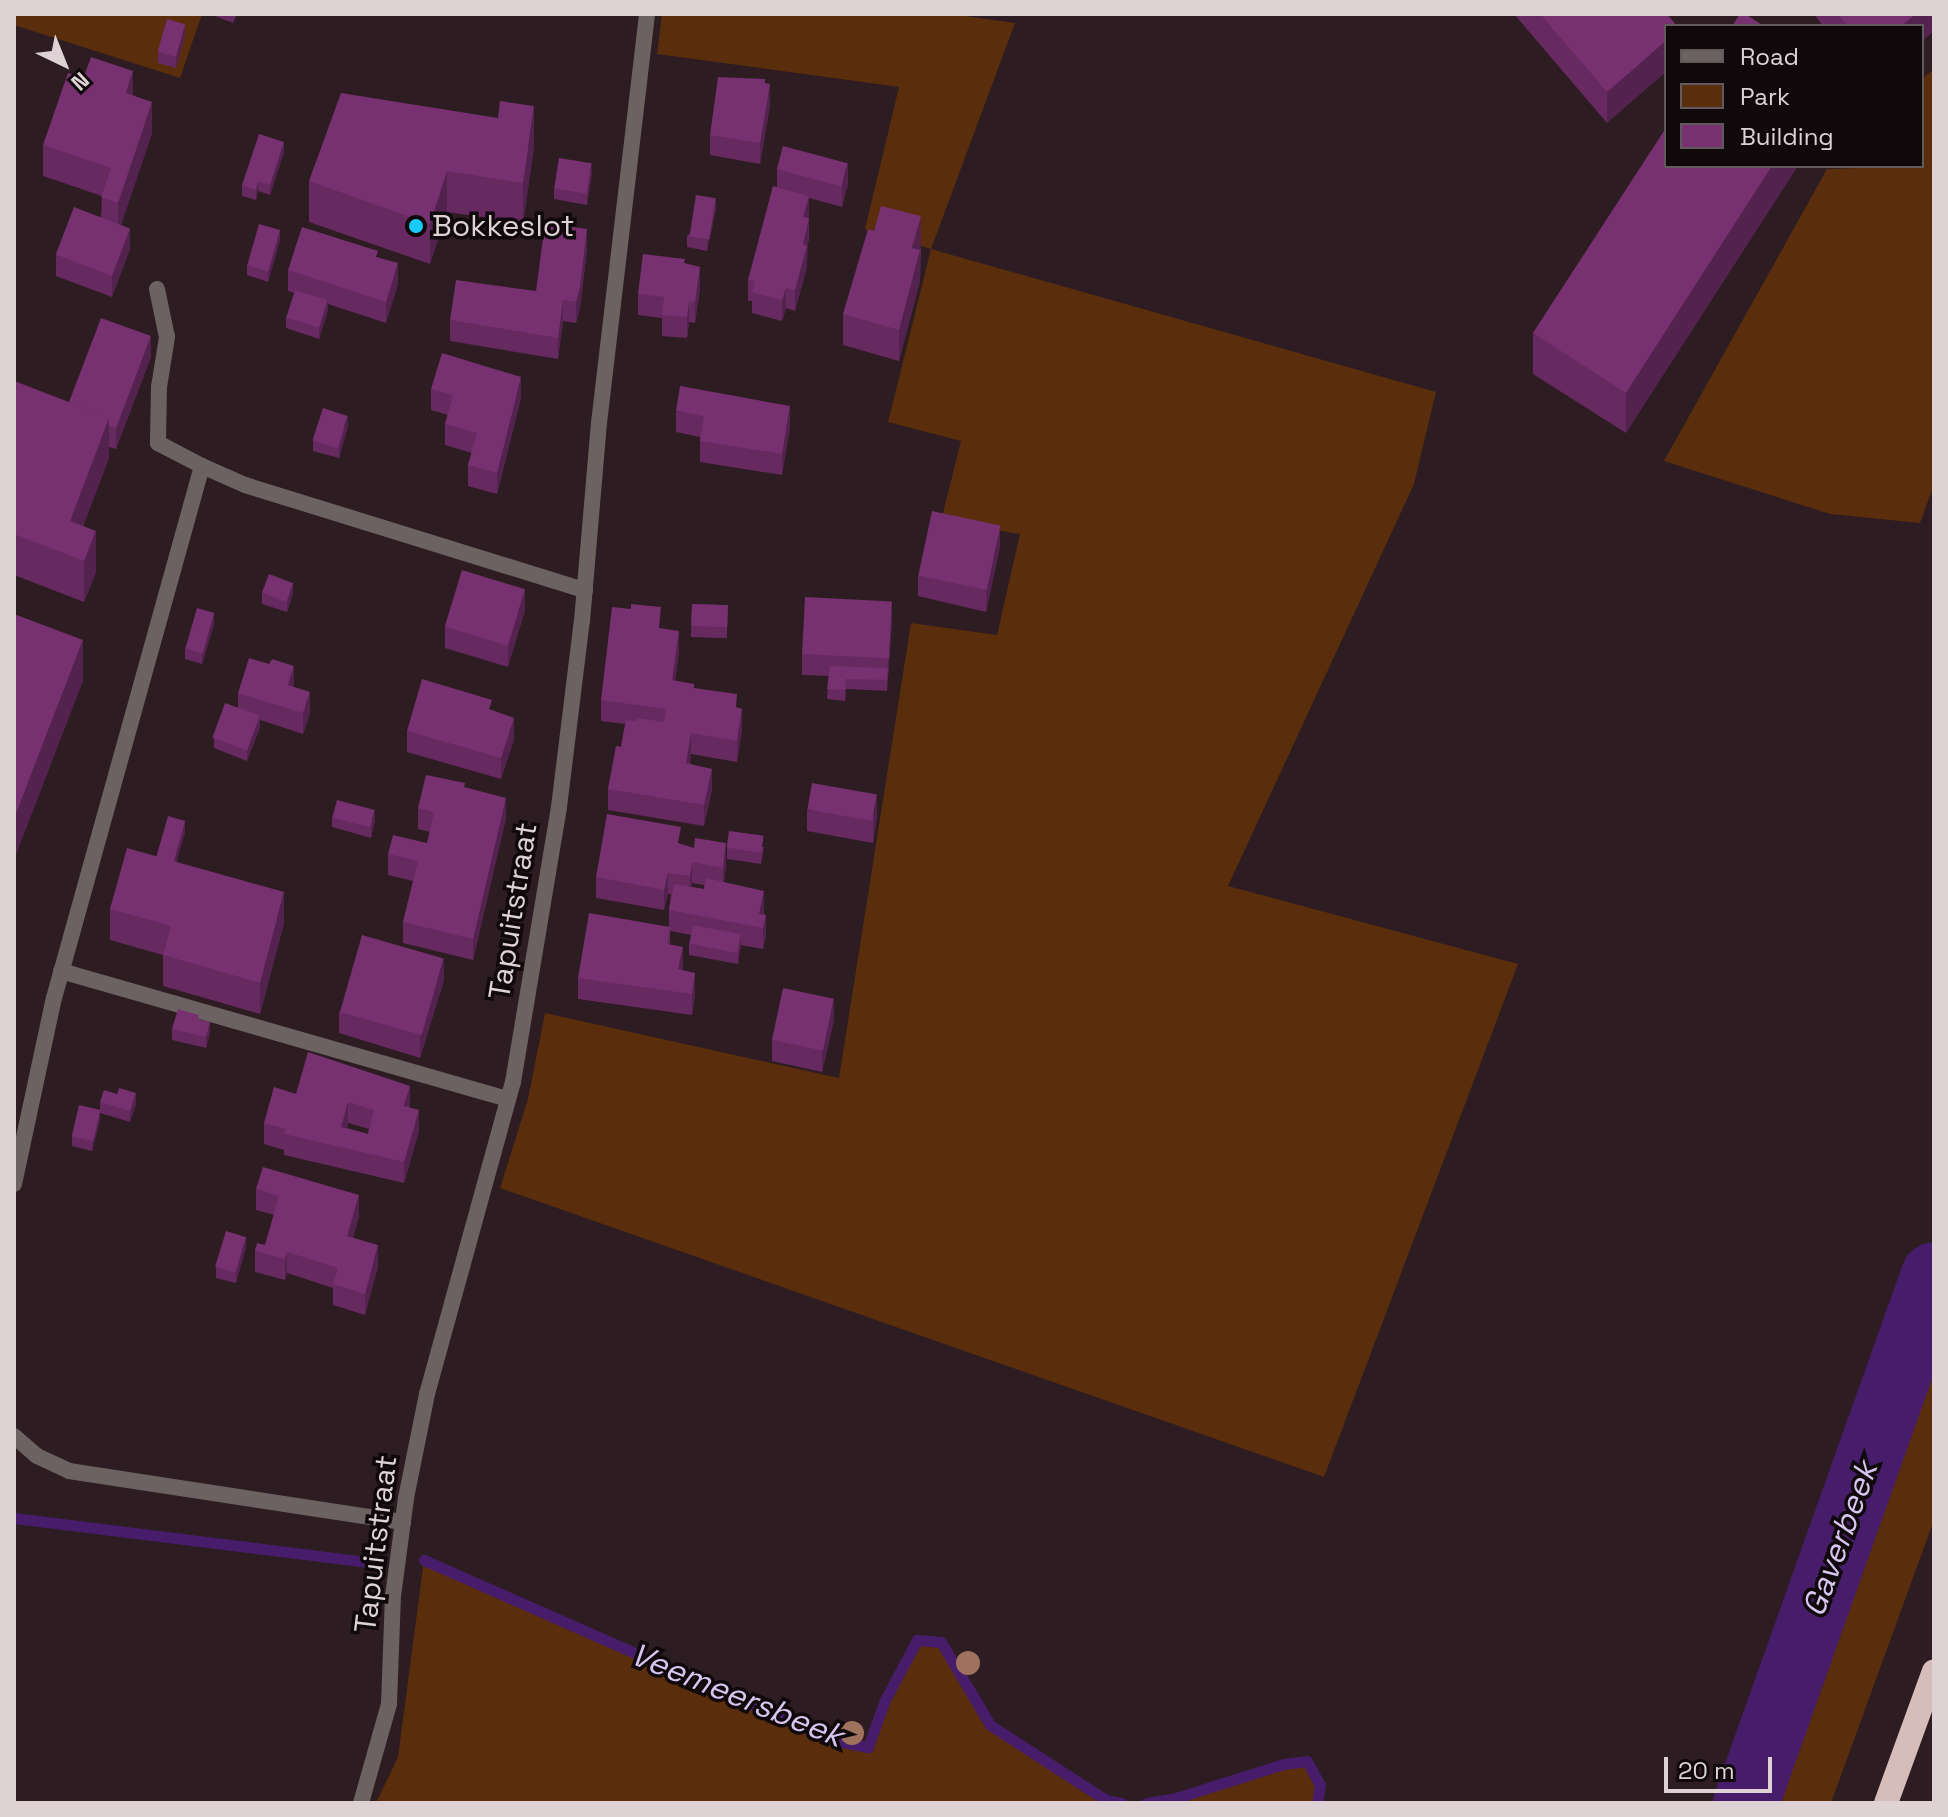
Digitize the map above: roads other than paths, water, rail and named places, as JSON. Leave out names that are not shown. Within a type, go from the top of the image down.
[{"type":"highway","points":[[1886,1803],[1934,1671]]},
{"type":"street","name":"Tapuitstraat","points":[[361,1803],[389,1704],[393,1596],[403,1522],[427,1394],[508,1099],[559,807],[585,590],[599,423],[647,14]]},
{"type":"street","points":[[157,289],[167,337],[159,387],[158,443],[245,485],[585,590]]},
{"type":"street","points":[[14,1184],[61,971],[202,466]]},
{"type":"street","points":[[61,971],[508,1099]]},
{"type":"street","points":[[14,1436],[37,1456],[69,1471],[403,1522]]},
{"type":"waterway","name":"Gaverbeek","points":[[1746,1803],[1934,1275]]},
{"type":"waterway","name":"Veemeersbeek","points":[[14,1518],[368,1562]]},
{"type":"waterway","name":"Veemeersbeek","points":[[424,1560],[829,1739],[868,1747],[885,1700],[917,1640],[941,1642],[990,1725],[1106,1800],[1122,1803]]},
{"type":"waterway","name":"Veemeersbeek","points":[[1146,1803],[1176,1798],[1283,1764],[1307,1761],[1320,1785],[1317,1803]]},
{"type":"place","name":"Bokkeslot","points":[[416,226]]}]
